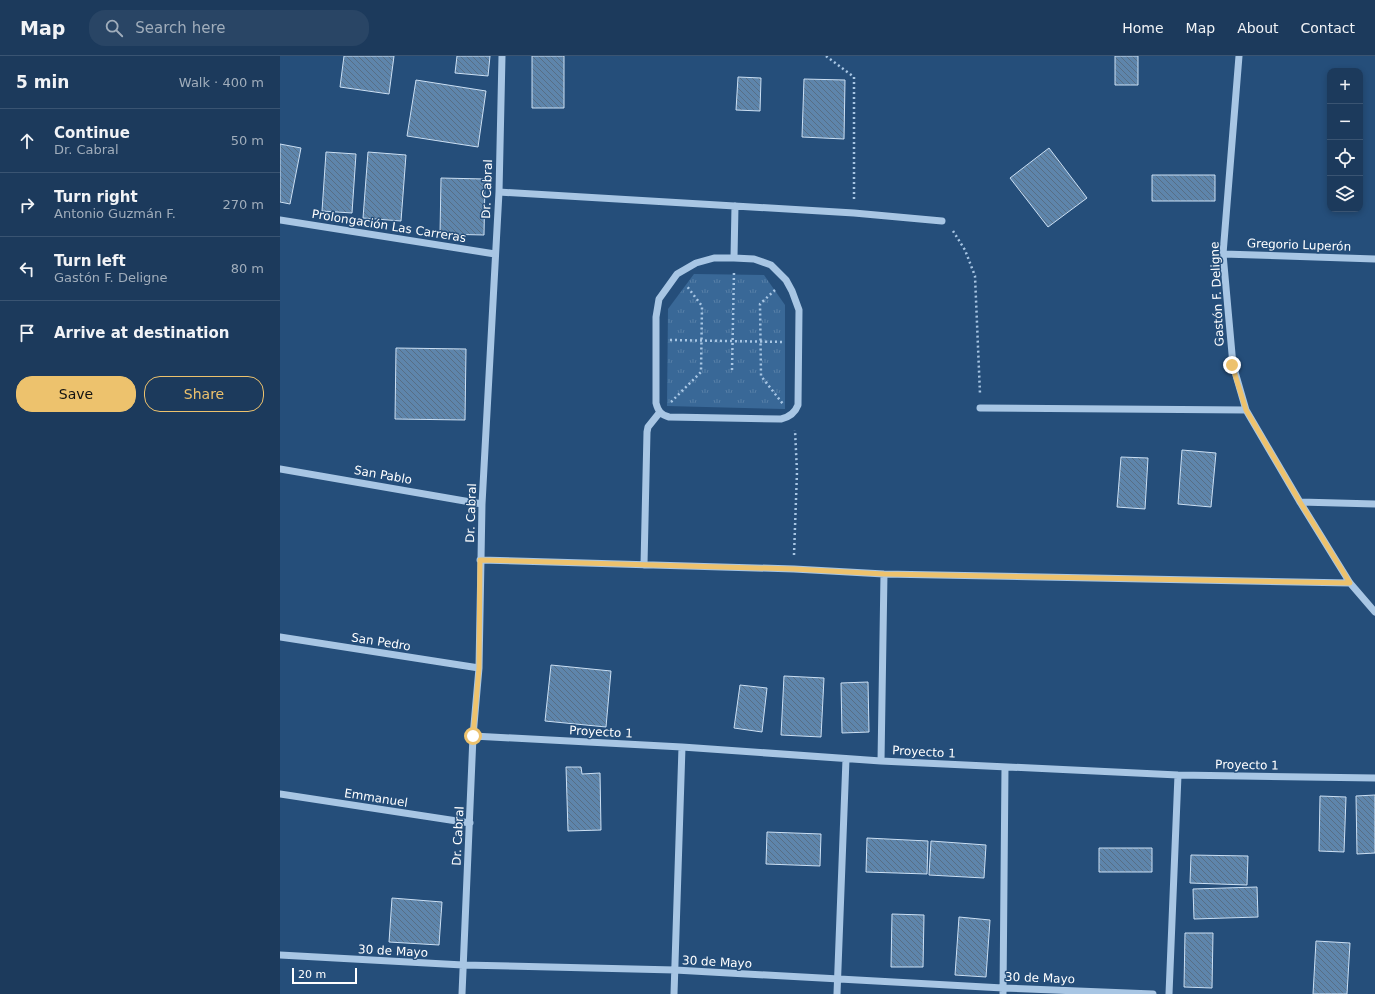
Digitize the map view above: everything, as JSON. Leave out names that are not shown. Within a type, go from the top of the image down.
[{"type":"street","name":"Dr. Cabral","points":[[462,994],[473,736],[479,668],[482,504],[499,192],[502,56]]},
{"type":"street","name":"Gastón F. Deligne","points":[[1239,56],[1223,254],[1232,365],[1246,410],[1350,583],[1375,612]]},
{"type":"street","points":[[499,192],[854,213],[942,221]]},
{"type":"street","points":[[734,258],[735,206]]},
{"type":"street","name":"Prolongación Las Carreras","points":[[280,220],[495,254]]},
{"type":"street","name":"Gregorio Luperón","points":[[1223,254],[1375,259]]},
{"type":"street","points":[[714,258],[734,258],[754,260],[771,265],[786,280],[792,291],[799,310],[798,405],[796,411],[792,415],[781,419],[669,417],[660,412],[656,403],[656,317],[659,299],[677,274],[696,263],[714,258]]},
{"type":"street","points":[[980,408],[1246,410]]},
{"type":"street","points":[[644,565],[647,432],[648,427],[660,412]]},
{"type":"street","name":"San Pablo","points":[[280,469],[482,504]]},
{"type":"street","points":[[1300,502],[1375,504]]},
{"type":"street","points":[[480,560],[794,569],[884,574],[1350,583]]},
{"type":"street","points":[[881,761],[884,574]]},
{"type":"street","name":"San Pedro","points":[[280,637],[479,668]]},
{"type":"street","name":"Proyecto 1","points":[[473,736],[682,747],[846,759],[1006,767],[1178,775],[1375,778]]},
{"type":"street","points":[[674,994],[682,747]]},
{"type":"street","points":[[837,994],[846,759]]},
{"type":"street","points":[[1003,991],[1006,767]]},
{"type":"street","points":[[1169,994],[1178,775]]},
{"type":"street","name":"Emmanuel","points":[[280,794],[470,823]]},
{"type":"street","name":"30 de Mayo","points":[[280,955],[463,965],[675,970],[838,978],[1003,991],[1153,994]]},
{"type":"path","points":[[826,56],[854,77],[854,213]]},
{"type":"path","points":[[942,221],[955,233],[965,250],[975,276],[980,408]]},
{"type":"path","points":[[732,370],[734,258]]},
{"type":"path","points":[[660,412],[701,372],[703,340],[702,306],[677,274]]},
{"type":"path","points":[[786,280],[760,304],[761,376],[792,415],[796,435],[794,569]]},
{"type":"path","points":[[656,340],[761,341],[799,343]]},
{"type":"green space","points":[[694,274],[764,275],[785,305],[785,409],[667,406],[668,309]]},
{"type":"building","points":[[344,56],[394,56],[389,94],[340,87]]},
{"type":"building","points":[[457,56],[490,56],[488,76],[455,73]]},
{"type":"building","points":[[532,56],[564,56],[564,108],[532,108]]},
{"type":"building","points":[[1115,56],[1138,56],[1138,85],[1115,85]]},
{"type":"building","points":[[738,77],[761,78],[760,111],[736,110]]},
{"type":"building","points":[[804,79],[845,80],[844,139],[802,137]]},
{"type":"building","points":[[416,80],[486,91],[478,147],[407,136]]},
{"type":"building","points":[[280,144],[301,148],[290,204],[280,202]]},
{"type":"building","points":[[1049,148],[1087,198],[1048,227],[1010,178]]},
{"type":"building","points":[[326,152],[356,154],[352,213],[322,211]]},
{"type":"building","points":[[368,152],[406,155],[401,221],[363,218]]},
{"type":"building","points":[[1152,175],[1215,175],[1215,201],[1152,201]]},
{"type":"building","points":[[441,178],[485,179],[484,235],[440,234]]},
{"type":"building","points":[[396,348],[466,349],[465,420],[395,419]]},
{"type":"building","points":[[1182,450],[1216,453],[1211,507],[1178,504]]},
{"type":"building","points":[[1121,457],[1148,458],[1145,509],[1117,507]]},
{"type":"building","points":[[551,665],[611,671],[606,727],[545,721]]},
{"type":"building","points":[[784,676],[824,678],[821,737],[781,735]]},
{"type":"building","points":[[868,682],[869,732],[842,733],[841,683]]},
{"type":"building","points":[[740,685],[767,688],[762,732],[734,728]]},
{"type":"building","points":[[566,767],[581,767],[582,774],[600,773],[601,830],[568,831]]},
{"type":"building","points":[[1375,795],[1375,853],[1357,854],[1356,796]]},
{"type":"building","points":[[1320,796],[1346,797],[1344,852],[1319,851]]},
{"type":"building","points":[[767,832],[821,834],[820,866],[766,864]]},
{"type":"building","points":[[867,838],[928,841],[927,874],[866,872]]},
{"type":"building","points":[[931,841],[986,845],[984,878],[929,875]]},
{"type":"building","points":[[1099,848],[1152,848],[1152,872],[1099,872]]},
{"type":"building","points":[[1191,855],[1248,856],[1247,885],[1190,883]]},
{"type":"building","points":[[1257,887],[1258,917],[1194,919],[1193,889]]},
{"type":"building","points":[[392,898],[442,902],[439,945],[389,942]]},
{"type":"building","points":[[892,914],[924,915],[923,967],[891,967]]},
{"type":"building","points":[[959,917],[990,920],[986,977],[955,975]]},
{"type":"building","points":[[1185,933],[1213,933],[1212,988],[1184,987]]},
{"type":"building","points":[[1316,941],[1350,943],[1347,994],[1313,994]]},
{"type":"route","points":[[473,736],[479,668],[480,560],[794,569],[884,574],[1350,583],[1246,410],[1232,365]]}]
